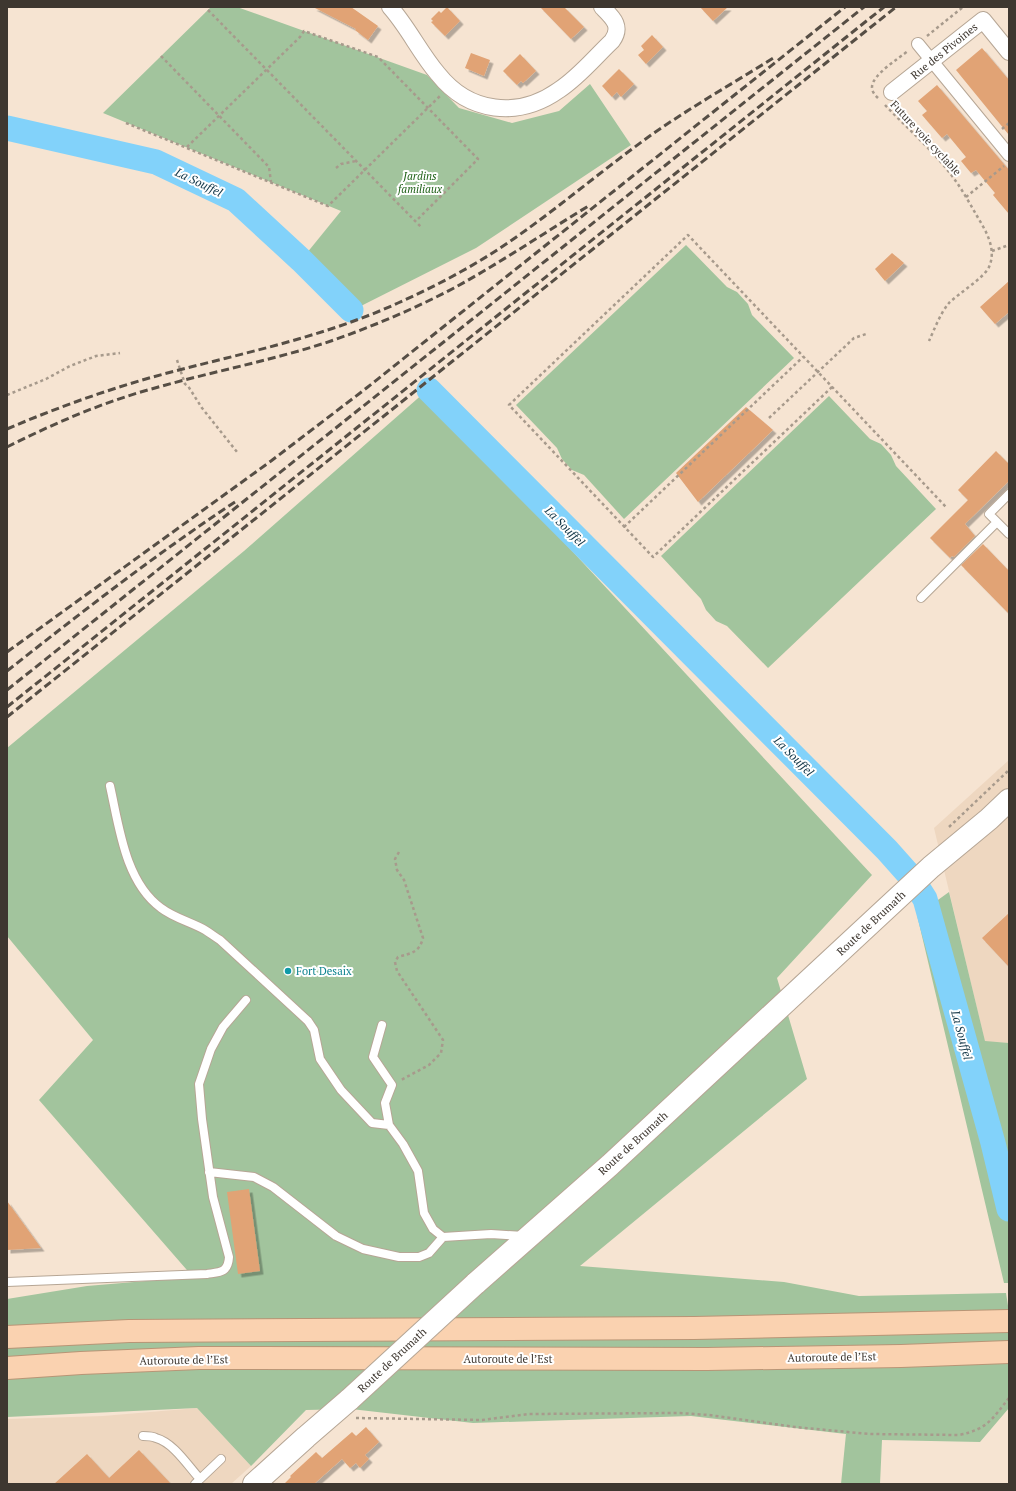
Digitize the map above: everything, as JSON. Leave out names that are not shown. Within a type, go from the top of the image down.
[{"type":"highway","points":[[7,1337],[129,1331],[679,1328],[1009,1321]]},
{"type":"highway","name":"Autoroute de l’Est","points":[[7,1368],[199,1358],[707,1359],[901,1356],[1000,1352]]},
{"type":"main road","points":[[970,835],[974,818],[1009,785]]},
{"type":"main road","name":"Route de Brumath","points":[[254,1484],[350,1399],[475,1284],[622,1154],[931,867],[1009,800]]},
{"type":"street","points":[[390,7],[437,74],[449,87],[468,99],[481,105],[493,108],[516,108],[538,102],[549,97],[570,82],[616,36],[617,30],[614,19],[602,7]]},
{"type":"street","name":"Rue des Pivoines","points":[[892,92],[983,20],[1009,52]]},
{"type":"street","points":[[918,44],[1009,155]]},
{"type":"lane","points":[[1009,494],[989,514],[1009,534]]},
{"type":"lane","points":[[921,598],[997,522]]},
{"type":"lane","points":[[110,786],[123,848],[136,879],[151,900],[162,909],[205,930],[220,940],[308,1021],[314,1030],[320,1059],[341,1090],[372,1123],[389,1125]]},
{"type":"lane","points":[[7,1282],[177,1276],[207,1274],[226,1269],[229,1257],[212,1197],[199,1084],[211,1049],[223,1027],[246,1000]]},
{"type":"lane","points":[[382,1025],[373,1057],[392,1085],[385,1103],[389,1125],[403,1144],[418,1171],[424,1213],[433,1229],[443,1237],[491,1234],[528,1237]]},
{"type":"lane","points":[[209,1172],[254,1177],[273,1187],[336,1236],[363,1249],[399,1257],[418,1257],[429,1253],[443,1237]]},
{"type":"lane","points":[[143,1436],[156,1437],[174,1450],[197,1482],[221,1459]]},
{"type":"path","name":"Future voie cyclable","points":[[963,7],[879,74],[874,80],[872,86],[873,92],[936,157],[956,180],[988,238],[992,251]]},
{"type":"path","points":[[208,10],[422,228]]},
{"type":"path","points":[[187,147],[300,37],[304,31],[378,57],[478,159],[416,221]]},
{"type":"path","points":[[161,56],[269,167],[270,182]]},
{"type":"path","points":[[126,123],[328,206],[449,87]]},
{"type":"path","points":[[336,168],[340,164],[356,161]]},
{"type":"path","points":[[966,197],[1009,162]]},
{"type":"path","points":[[832,387],[653,557],[508,405],[688,235],[946,507]]},
{"type":"path","points":[[929,341],[947,305],[958,294],[984,274],[988,268],[992,251],[1009,245]]},
{"type":"path","points":[[769,418],[854,338],[866,334]]},
{"type":"path","points":[[7,395],[46,379],[70,366],[96,356],[120,354]]},
{"type":"path","points":[[624,527],[803,357]]},
{"type":"path","points":[[177,360],[185,384],[237,452]]},
{"type":"path","points":[[947,829],[1009,770]]},
{"type":"path","points":[[392,1085],[429,1065],[441,1053],[443,1040],[396,971],[395,962],[398,957],[414,952],[420,946],[423,938],[404,880],[397,870],[396,859],[399,852]]},
{"type":"path","points":[[328,1417],[482,1420],[528,1414],[680,1414],[709,1415],[795,1427],[869,1434],[959,1434],[974,1432],[986,1426],[1009,1398]]},
{"type":"shaded area","points":[[1009,760],[1009,1043],[985,1042],[934,828]]},
{"type":"shaded area","points":[[197,1408],[251,1466],[231,1484],[7,1484],[7,1419],[103,1416]]},
{"type":"green space","name":"Jardins familiaux","points":[[211,7],[237,7],[427,75],[459,108],[512,123],[559,111],[590,84],[631,145],[476,248],[351,311],[302,259],[341,211],[103,113]]},
{"type":"green space","points":[[686,245],[727,287],[737,292],[748,304],[752,315],[794,358],[624,519],[584,475],[572,470],[562,459],[557,448],[516,405]]},
{"type":"green space","points":[[425,392],[872,875],[777,978],[807,1079],[580,1266],[784,1282],[859,1296],[1006,1293],[1009,1312],[1009,1408],[980,1442],[882,1440],[880,1484],[841,1484],[846,1434],[691,1416],[473,1423],[351,1409],[306,1410],[251,1466],[197,1408],[7,1417],[7,1299],[87,1286],[193,1277],[39,1100],[93,1040],[7,936],[7,748],[244,551]]},
{"type":"green space","points":[[829,396],[870,439],[881,444],[891,455],[896,466],[936,509],[768,668],[727,626],[716,621],[706,610],[701,599],[661,556]]},
{"type":"green space","points":[[949,892],[985,1041],[1009,1043],[1009,1283],[1004,1283],[917,915]]},
{"type":"building","points":[[313,7],[351,7],[378,26],[368,40],[355,30],[356,29]]},
{"type":"building","points":[[447,7],[460,21],[445,36],[431,22],[433,21],[431,19],[439,11],[441,13]]},
{"type":"building","points":[[540,7],[564,7],[584,27],[571,39]]},
{"type":"building","points":[[700,7],[728,7],[713,21]]},
{"type":"building","points":[[652,35],[663,47],[646,64],[638,55],[644,50],[641,46]]},
{"type":"building","points":[[982,48],[1009,80],[1009,135],[956,70]]},
{"type":"building","points":[[471,53],[490,60],[484,76],[465,68]]},
{"type":"building","points":[[520,54],[536,71],[523,83],[521,81],[517,85],[503,71]]},
{"type":"building","points":[[619,69],[634,84],[621,97],[617,92],[612,97],[602,86]]},
{"type":"building","points":[[937,85],[1009,170],[1009,214],[993,195],[995,193],[976,170],[971,173],[961,161],[966,157],[947,134],[942,138],[922,115],[927,111],[918,101]]},
{"type":"building","points":[[892,253],[904,263],[885,281],[875,269]]},
{"type":"building","points":[[1009,281],[1009,312],[995,324],[980,307]]},
{"type":"building","points":[[746,407],[773,430],[698,502],[676,473]]},
{"type":"building","points":[[996,451],[1009,464],[1009,481],[965,524],[975,536],[954,557],[952,556],[950,558],[930,538],[968,500],[958,490]]},
{"type":"building","points":[[983,544],[1009,571],[1009,614],[961,565]]},
{"type":"building","points":[[1009,913],[1009,967],[982,938]]},
{"type":"building","points":[[249,1189],[260,1271],[238,1274],[227,1192]]},
{"type":"building","points":[[7,1201],[41,1248],[7,1250]]},
{"type":"building","points":[[366,1427],[379,1442],[365,1455],[369,1459],[360,1468],[356,1463],[350,1468],[342,1459],[314,1484],[284,1484],[291,1477],[290,1476],[316,1452],[322,1458],[352,1432],[356,1436]]},
{"type":"building","points":[[139,1450],[171,1484],[54,1484],[87,1454],[109,1478]]},
{"type":"waterway","name":"La Souffel","points":[[7,128],[156,162],[236,200],[301,260],[351,310]]},
{"type":"waterway","name":"La Souffel","points":[[429,390],[887,850],[911,877],[925,899],[993,1143],[1009,1209]]},
{"type":"railway","points":[[7,652],[271,461],[364,390],[845,7]]},
{"type":"railway","points":[[7,690],[864,7]]},
{"type":"railway","points":[[7,707],[884,7]]},
{"type":"railway","points":[[7,717],[896,7]]},
{"type":"railway","points":[[7,429],[70,404],[135,382],[262,349],[345,324],[372,314],[428,289],[471,266],[498,249],[548,214],[654,133],[775,57]]},
{"type":"railway","points":[[7,447],[61,421],[98,406],[176,382],[261,361],[325,343],[374,325],[454,288],[590,205]]},
{"type":"railway","points":[[7,671],[91,605],[235,502]]},
{"type":"place","name":"Fort Desaix","points":[[288,971]]}]
